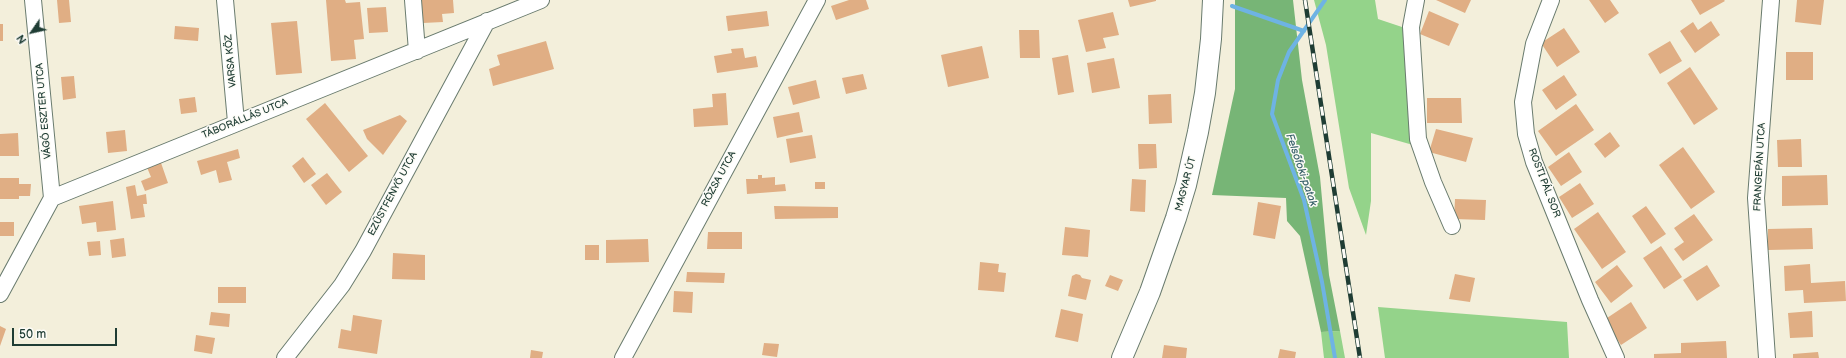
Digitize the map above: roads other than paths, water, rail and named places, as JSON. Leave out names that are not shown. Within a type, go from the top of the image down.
[{"type":"street","name":"VÁGÓ ESZTER UTCA","points":[[33,0],[52,198]]},
{"type":"street","name":"VARSA KÖZ","points":[[225,0],[236,122]]},
{"type":"street","points":[[413,0],[417,51]]},
{"type":"street","name":"TÁBORÁLLÁS UTCA","points":[[52,198],[236,122],[417,51],[487,20],[541,0]]},
{"type":"street","name":"RÓZSA UTCA","points":[[623,358],[817,0]]},
{"type":"street","name":"MAGYAR ÚT","points":[[1122,358],[1150,292],[1174,225],[1186,185],[1198,132],[1204,93],[1211,39],[1213,0]]},
{"type":"street","points":[[1416,0],[1411,27],[1418,139],[1433,182],[1452,226]]},
{"type":"street","name":"ROSTI PÁL SOR","points":[[1551,0],[1534,44],[1523,102],[1526,134],[1534,162],[1584,286],[1616,358]]},
{"type":"street","name":"FRANGEPÁN UTCA","points":[[1767,358],[1756,198],[1772,0]]},
{"type":"street","name":"EZÜSTFENYŐ UTCA","points":[[285,358],[342,285],[356,262],[487,20]]},
{"type":"street","points":[[0,294],[52,198]]},
{"type":"waterway","name":"Felsőfoki-patak","points":[[1325,0],[1289,52],[1278,80],[1272,114],[1304,200],[1322,282],[1335,358]]},
{"type":"waterway","points":[[1232,6],[1304,31]]},
{"type":"railway","points":[[1305,0],[1360,358]]}]
